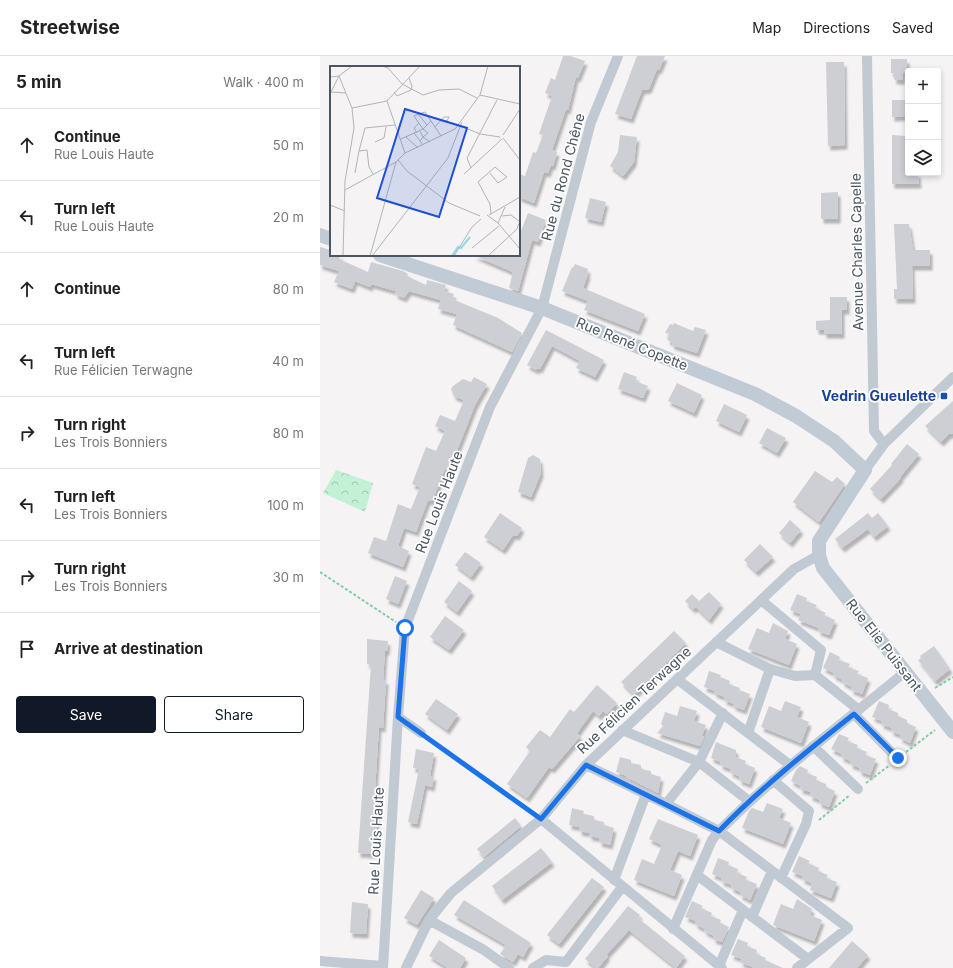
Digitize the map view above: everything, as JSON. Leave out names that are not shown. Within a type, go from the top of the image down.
[{"type":"street","name":"Rue du Rond Chêne","points":[[542,308],[591,122],[618,56]]},
{"type":"street","name":"Avenue Charles Capelle","points":[[867,56],[874,431],[884,444]]},
{"type":"street","points":[[320,235],[330,239]]},
{"type":"street","name":"Rue René Copette","points":[[383,256],[542,308],[754,394],[796,416],[834,441],[865,470]]},
{"type":"street","name":"Rue Louis Haute","points":[[383,967],[398,717],[405,628],[490,407],[542,308]]},
{"type":"street","points":[[819,556],[819,541],[865,470],[884,444],[953,377]]},
{"type":"street","name":"Rue Félicien Terwagne","points":[[406,968],[429,920],[451,893],[541,819],[586,765],[794,569],[819,556]]},
{"type":"street","name":"Rue Elie Puissant","points":[[819,556],[823,568],[953,732]]},
{"type":"street","points":[[761,600],[821,650],[815,675]]},
{"type":"street","points":[[716,642],[770,669],[795,676],[815,675],[856,712],[898,758]]},
{"type":"street","points":[[748,732],[770,669]]},
{"type":"street","points":[[673,929],[712,840],[719,831],[772,780],[905,672]]},
{"type":"street","points":[[677,679],[790,765]]},
{"type":"street","points":[[666,804],[699,762],[722,713]]},
{"type":"street","points":[[398,717],[421,733]]},
{"type":"street","points":[[622,730],[699,762],[749,801]]},
{"type":"street","points":[[813,746],[858,789]]},
{"type":"street","points":[[586,765],[719,831],[848,928],[797,968]]},
{"type":"street","points":[[772,780],[809,811],[806,824],[781,878]]},
{"type":"street","points":[[614,880],[646,794]]},
{"type":"street","points":[[541,819],[720,967],[743,910]]},
{"type":"street","points":[[752,917],[772,871]]},
{"type":"street","points":[[696,875],[808,959]]},
{"type":"street","points":[[533,968],[546,960],[567,965],[622,887]]},
{"type":"street","points":[[429,920],[484,950],[509,968]]},
{"type":"street","points":[[320,961],[383,967]]},
{"type":"path","points":[[320,572],[405,628]]},
{"type":"path","points":[[932,690],[953,677]]},
{"type":"path","points":[[898,758],[932,732]]},
{"type":"path","points":[[421,733],[541,819]]},
{"type":"green space","points":[[336,470],[373,483],[365,512],[323,493]]},
{"type":"building","points":[[563,56],[570,56],[585,61],[578,78],[576,77],[568,110],[566,109],[552,150],[557,152],[553,166],[551,165],[548,173],[544,172],[534,203],[520,197],[520,174],[525,176],[533,152],[536,153],[543,135],[539,134],[552,96],[545,93],[551,78],[555,80]]},
{"type":"building","points":[[637,56],[665,56],[659,70],[657,69],[649,89],[642,90],[631,119],[615,114]]},
{"type":"building","points":[[891,59],[907,59],[907,68],[905,68],[905,72],[903,73],[903,80],[894,80],[894,73],[891,73]]},
{"type":"building","points":[[826,62],[844,62],[845,145],[828,146]]},
{"type":"building","points":[[892,100],[905,100],[905,116],[892,117]]},
{"type":"building","points":[[620,135],[637,137],[634,162],[623,176],[610,166],[618,152]]},
{"type":"building","points":[[892,135],[905,136],[905,176],[918,176],[919,184],[892,184]]},
{"type":"building","points":[[838,192],[838,219],[821,219],[821,193]]},
{"type":"building","points":[[590,198],[606,202],[601,222],[585,218]]},
{"type":"building","points":[[528,213],[546,220],[538,242],[532,240],[518,291],[509,288],[513,272],[475,256],[520,256],[520,233]]},
{"type":"building","points":[[894,224],[909,224],[913,250],[930,250],[930,266],[912,266],[913,299],[894,299],[894,289],[897,289]]},
{"type":"building","points":[[320,247],[330,250],[330,256],[340,256],[339,259],[368,272],[371,262],[403,271],[408,274],[407,276],[426,285],[427,280],[446,285],[444,291],[454,294],[452,299],[498,318],[522,333],[512,352],[453,325],[457,314],[438,309],[441,300],[409,291],[404,298],[395,294],[396,291],[371,284],[370,287],[355,281],[352,289],[334,282],[339,271],[320,265]]},
{"type":"building","points":[[575,264],[588,269],[588,274],[583,288],[645,314],[638,331],[584,310],[588,301],[562,291],[572,267],[573,268]]},
{"type":"building","points":[[830,297],[847,297],[847,310],[842,310],[842,334],[824,334],[824,330],[816,330],[816,321],[830,320]]},
{"type":"building","points":[[674,323],[693,331],[695,327],[706,330],[697,353],[672,345],[672,342],[667,340],[670,334],[665,333],[670,324],[673,325]]},
{"type":"building","points":[[546,330],[604,360],[595,377],[576,368],[580,361],[552,346],[540,369],[538,368],[536,370],[527,365]]},
{"type":"building","points":[[624,372],[637,377],[635,381],[648,386],[643,398],[618,389]]},
{"type":"building","points":[[474,377],[487,384],[475,405],[449,471],[445,469],[432,501],[428,500],[416,532],[404,528],[398,546],[409,551],[403,567],[368,553],[374,537],[386,541],[398,504],[411,509],[420,487],[412,484],[426,447],[436,451],[445,431],[435,426],[440,415],[455,421],[464,400],[454,396],[451,389],[463,379],[471,382]]},
{"type":"building","points":[[677,383],[702,395],[694,413],[668,401]]},
{"type":"building","points":[[953,401],[953,434],[949,434],[941,442],[925,426]]},
{"type":"building","points":[[724,404],[747,415],[739,432],[716,421]]},
{"type":"building","points":[[767,428],[786,438],[777,453],[759,443]]},
{"type":"building","points":[[907,444],[919,454],[900,477],[901,478],[881,499],[870,489],[892,465],[891,464]]},
{"type":"building","points":[[533,455],[540,459],[541,473],[531,497],[518,492],[528,458]]},
{"type":"building","points":[[815,471],[832,482],[837,477],[845,484],[819,522],[793,502]]},
{"type":"building","points":[[500,513],[522,528],[517,536],[513,535],[503,550],[484,537]]},
{"type":"building","points":[[868,513],[872,518],[878,513],[888,526],[874,537],[868,529],[842,548],[835,539]]},
{"type":"building","points":[[790,520],[801,530],[790,543],[779,533]]},
{"type":"building","points":[[760,544],[773,557],[756,572],[744,560]]},
{"type":"building","points":[[465,552],[481,563],[471,577],[455,565]]},
{"type":"building","points":[[395,576],[407,581],[398,604],[386,599]]},
{"type":"building","points":[[459,581],[472,591],[457,612],[444,602]]},
{"type":"building","points":[[709,592],[721,604],[709,620],[696,607],[693,609],[685,601],[692,594],[699,601]]},
{"type":"building","points":[[797,594],[807,598],[806,601],[817,605],[815,608],[826,613],[824,615],[835,620],[829,635],[818,631],[819,628],[798,620],[801,614],[790,610]]},
{"type":"building","points":[[445,616],[464,630],[449,650],[430,637]]},
{"type":"building","points":[[773,623],[788,631],[785,639],[797,644],[789,665],[748,649],[757,628],[769,633]]},
{"type":"building","points":[[674,631],[686,643],[634,695],[621,682]]},
{"type":"building","points":[[367,639],[388,641],[387,651],[385,651],[383,680],[386,680],[383,728],[379,727],[374,806],[378,807],[374,854],[358,853],[371,665],[367,664]]},
{"type":"building","points":[[934,646],[950,669],[935,681],[918,660],[921,658],[920,656]]},
{"type":"building","points":[[830,652],[840,657],[839,660],[850,664],[848,667],[859,671],[857,674],[868,678],[862,694],[851,690],[852,687],[833,675],[834,673],[823,668]]},
{"type":"building","points":[[709,671],[721,675],[720,677],[730,681],[729,684],[750,694],[744,710],[733,706],[734,704],[724,700],[725,697],[714,693],[715,691],[704,687]]},
{"type":"building","points":[[597,685],[617,703],[607,714],[603,711],[599,716],[593,711],[577,733],[580,736],[577,740],[552,769],[549,767],[527,798],[507,784],[530,751],[526,747],[540,730],[550,737],[570,709],[574,712]]},
{"type":"building","points":[[436,699],[458,714],[447,730],[425,714]]},
{"type":"building","points":[[785,701],[801,707],[797,717],[809,722],[801,743],[761,727],[769,706],[781,711]]},
{"type":"building","points":[[879,701],[889,705],[888,709],[898,713],[898,716],[907,720],[907,723],[916,727],[910,743],[900,738],[901,735],[891,731],[892,728],[881,724],[882,721],[872,717]]},
{"type":"building","points":[[680,706],[697,711],[694,721],[706,725],[702,736],[704,737],[700,746],[657,733],[663,726],[661,724],[665,712],[677,716]]},
{"type":"building","points":[[839,734],[849,738],[847,741],[858,745],[857,748],[867,752],[865,755],[876,759],[870,775],[859,771],[860,768],[850,764],[851,761],[841,757],[842,754],[831,749]]},
{"type":"building","points":[[716,742],[736,750],[736,757],[746,761],[745,764],[755,768],[749,784],[739,780],[740,777],[730,772],[731,769],[720,765],[721,762],[711,758]]},
{"type":"building","points":[[416,749],[434,753],[430,776],[434,776],[432,787],[425,785],[417,824],[408,822],[419,769],[413,768]]},
{"type":"building","points":[[620,757],[631,760],[631,763],[641,765],[641,769],[651,771],[651,774],[661,777],[658,793],[626,777],[627,776],[616,772]]},
{"type":"building","points":[[800,766],[808,770],[807,773],[817,777],[816,780],[826,784],[826,787],[835,791],[829,807],[819,803],[820,800],[810,796],[811,792],[800,789],[801,786],[791,781],[796,770]]},
{"type":"building","points":[[767,803],[783,809],[779,818],[791,823],[783,844],[742,828],[749,811],[752,808],[763,812]]},
{"type":"building","points":[[572,808],[584,811],[583,814],[594,816],[594,820],[604,822],[604,825],[614,828],[610,845],[599,842],[600,838],[589,836],[590,833],[579,831],[580,827],[569,825]]},
{"type":"building","points":[[515,818],[521,826],[484,857],[477,849]]},
{"type":"building","points":[[658,819],[698,835],[690,856],[678,851],[670,870],[682,875],[674,896],[634,880],[642,859],[654,864],[662,845],[649,839]]},
{"type":"building","points":[[541,848],[552,862],[502,900],[492,886]]},
{"type":"building","points":[[799,856],[810,861],[808,863],[819,868],[818,871],[828,875],[826,878],[837,882],[831,898],[810,890],[812,883],[802,879],[803,876],[792,872]]},
{"type":"building","points":[[718,858],[729,862],[728,865],[738,869],[737,873],[747,877],[746,880],[757,884],[750,900],[740,895],[741,892],[731,888],[732,885],[721,881],[722,878],[712,874]]},
{"type":"building","points":[[592,878],[604,887],[559,944],[547,935]]},
{"type":"building","points":[[421,890],[434,898],[417,925],[404,918]]},
{"type":"building","points":[[797,899],[812,909],[810,915],[822,920],[814,941],[773,925],[781,904],[793,909]]},
{"type":"building","points":[[464,900],[531,943],[523,957],[518,954],[513,962],[500,954],[506,945],[454,915]]},
{"type":"building","points":[[692,901],[703,906],[701,908],[712,913],[711,916],[721,920],[720,923],[729,927],[722,942],[713,939],[714,936],[695,924],[696,921],[685,917]]},
{"type":"building","points":[[352,902],[368,904],[366,934],[350,933]]},
{"type":"building","points":[[628,906],[640,915],[638,918],[685,956],[676,968],[629,930],[606,955],[608,956],[598,968],[585,959]]},
{"type":"building","points":[[738,939],[748,943],[747,946],[757,950],[756,954],[766,958],[765,960],[783,968],[755,968],[740,962],[742,959],[731,955]]},
{"type":"building","points":[[439,940],[466,958],[460,968],[448,968],[429,956]]},
{"type":"building","points":[[852,941],[868,955],[857,968],[829,968]]},
{"type":"place","name":"Vedrin Gueulette","points":[[944,396]]},
{"type":"route","points":[[405,628],[398,717],[473,769],[541,819],[586,765],[719,831],[749,801],[790,765],[854,714],[898,758]]}]
